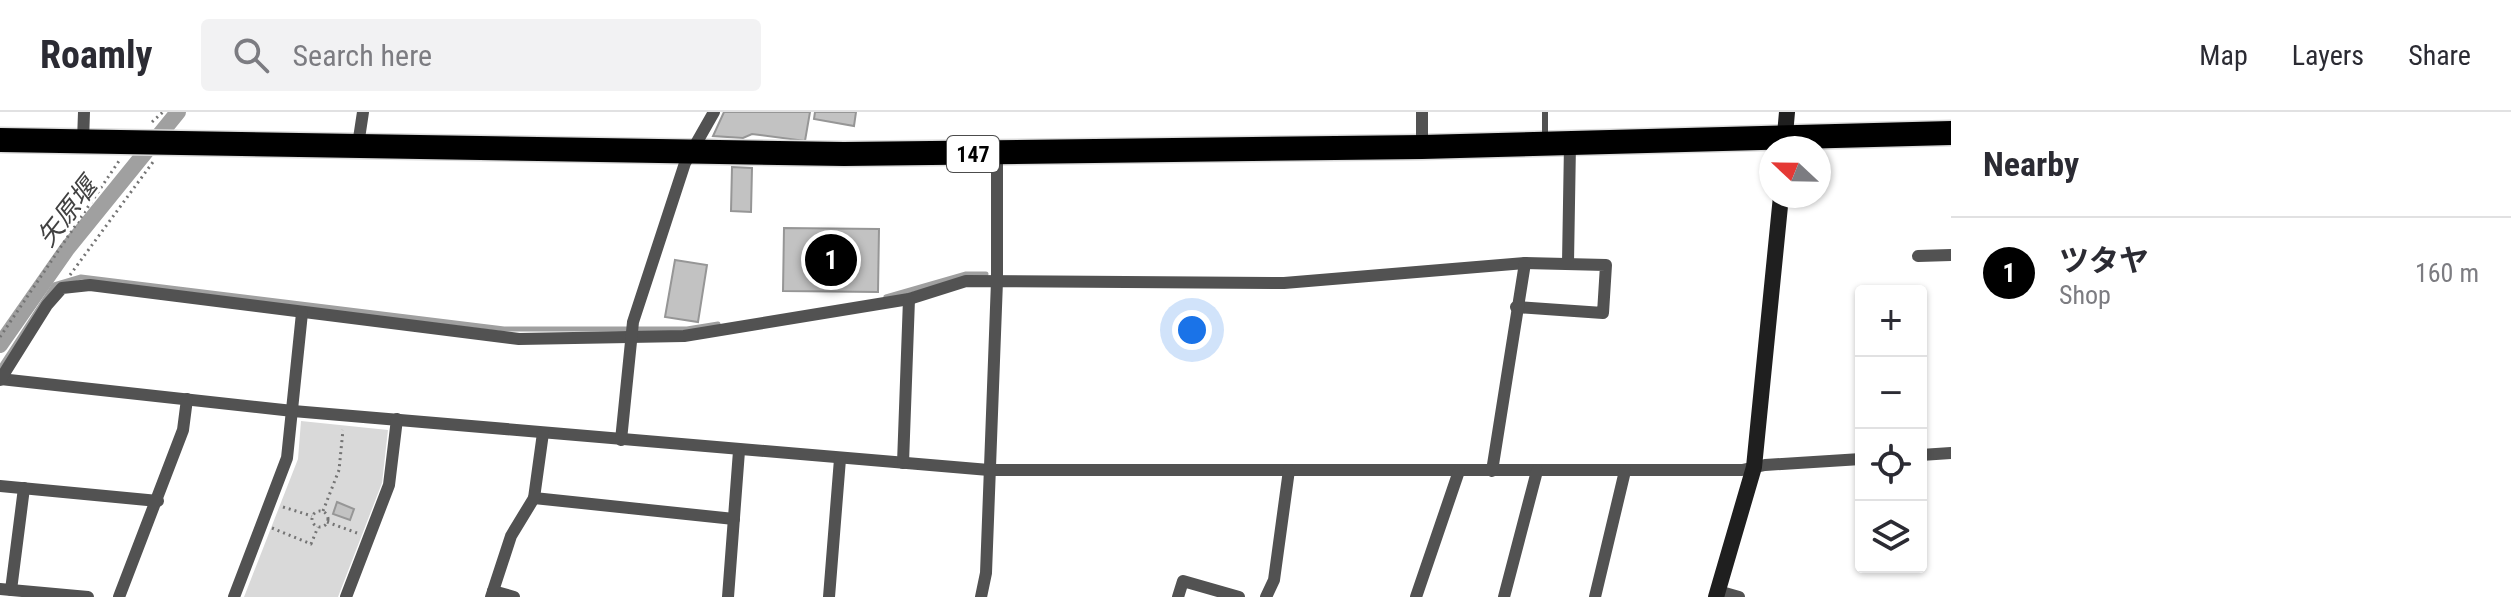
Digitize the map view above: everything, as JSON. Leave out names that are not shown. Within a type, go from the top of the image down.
[{"type":"highway","name":"147","points":[[0,140],[997,153],[1570,144],[1786,132],[1951,131]]},
{"type":"main road","points":[[1717,594],[1754,467],[1780,208]]},
{"type":"street","points":[[83,141],[84,112]]},
{"type":"street","points":[[358,145],[363,112]]},
{"type":"street","points":[[621,440],[632,335],[685,163],[714,112]]},
{"type":"street","points":[[1422,112],[1422,147]]},
{"type":"street","points":[[1568,263],[1570,144]]},
{"type":"street","points":[[981,597],[986,573],[997,281],[997,153]]},
{"type":"street","points":[[1918,256],[1951,255]]},
{"type":"street","points":[[1492,471],[1525,263]]},
{"type":"street","points":[[1516,307],[1603,313],[1606,265],[1525,263],[1284,283],[966,281],[909,299],[684,336],[519,339],[90,285],[62,288],[47,305],[0,380],[293,411],[989,470],[1742,470],[1855,459]]},
{"type":"street","points":[[903,463],[909,299]]},
{"type":"street","points":[[234,597],[268,526],[287,458],[302,313]]},
{"type":"street","points":[[119,597],[183,430],[187,399]]},
{"type":"street","points":[[346,597],[389,485],[397,419]]},
{"type":"street","points":[[514,597],[492,594],[511,536],[534,498],[543,433]]},
{"type":"street","points":[[728,597],[739,451]]},
{"type":"street","points":[[1927,455],[1951,453]]},
{"type":"street","points":[[829,597],[840,459]]},
{"type":"street","points":[[1266,597],[1274,580],[1289,470]]},
{"type":"street","points":[[1416,597],[1459,471]]},
{"type":"street","points":[[1504,597],[1537,471]]},
{"type":"street","points":[[1595,597],[1625,471]]},
{"type":"street","points":[[0,486],[158,501]]},
{"type":"street","points":[[24,488],[6,590],[88,597]]},
{"type":"street","points":[[534,498],[734,519]]},
{"type":"street","points":[[1178,597],[1183,581],[1239,597]]},
{"type":"street","points":[[1717,594],[1739,597]]},
{"type":"lane","points":[[1545,112],[1545,144]]},
{"type":"path","points":[[62,288],[151,142]]},
{"type":"path","points":[[0,337],[151,142]]},
{"type":"path","points":[[344,423],[339,470],[323,511],[327,522],[364,536]]},
{"type":"path","points":[[323,511],[312,516],[284,505],[268,526],[311,544],[318,527],[327,522]]},
{"type":"path","points":[[312,516],[312,522],[318,527]]},
{"type":"shaded area","points":[[301,421],[388,430],[382,483],[338,597],[244,597],[298,459]]},
{"type":"building","points":[[724,112],[810,112],[805,141],[752,134],[743,138],[713,136]]},
{"type":"building","points":[[815,112],[856,112],[854,126],[814,119]]},
{"type":"building","points":[[732,167],[752,168],[751,212],[731,211]]},
{"type":"building","points":[[784,228],[879,229],[878,292],[783,291]]},
{"type":"building","points":[[675,260],[707,265],[698,322],[665,317]]},
{"type":"building","points":[[337,502],[354,509],[350,520],[333,514]]},
{"type":"waterway","name":"矢原堰","points":[[0,345],[67,249],[178,112]]},
{"type":"waterway","points":[[886,297],[966,274],[986,274]]},
{"type":"waterway","points":[[0,368],[54,285],[81,277],[504,329],[687,329],[718,324]]},
{"type":"place","name":"ツタヤ","points":[[831,260]]}]
